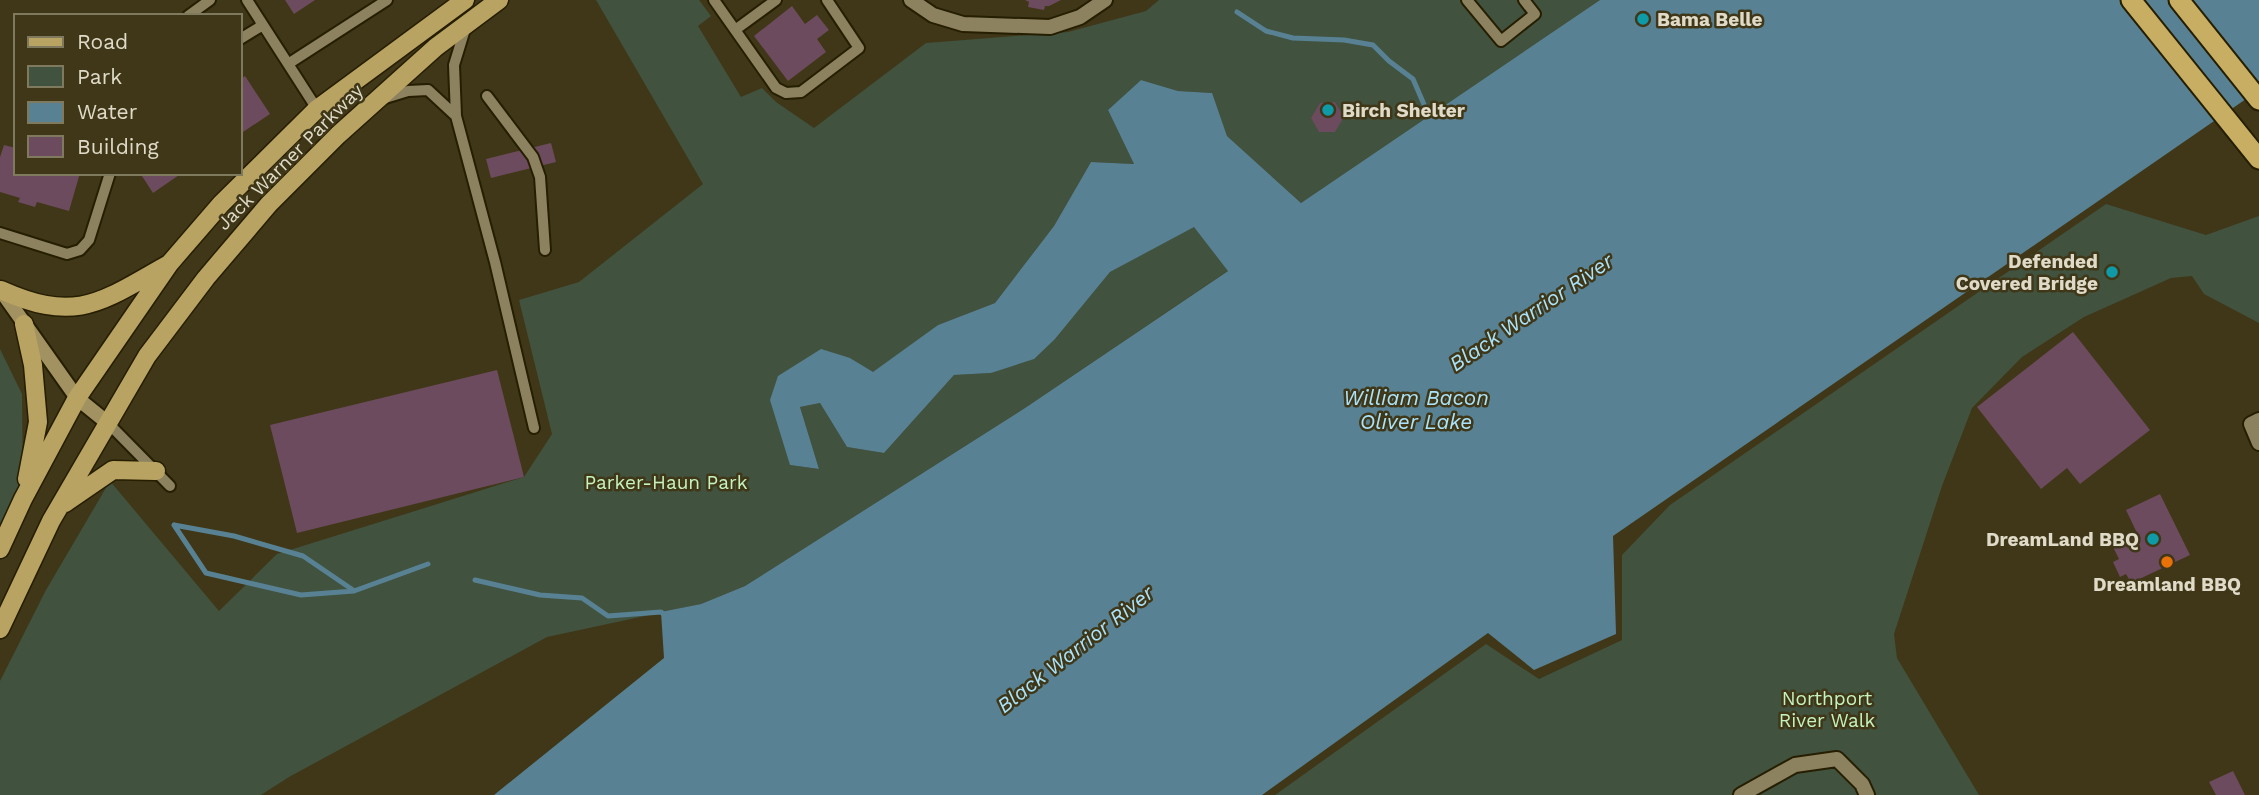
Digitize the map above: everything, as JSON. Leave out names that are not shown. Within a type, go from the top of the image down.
[{"type":"highway","points":[[2131,0],[2259,159]]},
{"type":"highway","points":[[2179,0],[2259,100]]},
{"type":"main road","name":"Jack Warner Parkway","points":[[0,629],[59,507],[148,356],[214,268],[278,195],[375,101],[467,22],[499,0]]},
{"type":"main road","name":"Jack Warner Parkway","points":[[0,549],[23,499],[77,398],[170,263],[221,204],[317,109],[460,1]]},
{"type":"main road","points":[[0,290],[43,305],[75,308],[97,302],[170,263]]},
{"type":"main road","points":[[0,290],[77,398],[110,424]]},
{"type":"main road","points":[[23,499],[38,422],[33,365],[24,324]]},
{"type":"main road","points":[[59,507],[113,470],[156,471]]},
{"type":"street","points":[[911,0],[933,15],[963,24],[1050,27],[1080,17],[1105,0]]},
{"type":"street","points":[[2255,422],[2259,443]]},
{"type":"street","points":[[1741,795],[1795,765],[1837,759],[1861,784],[1867,795]]},
{"type":"lane","points":[[191,14],[210,0]]},
{"type":"lane","points":[[247,0],[317,109]]},
{"type":"lane","points":[[288,64],[387,0]]},
{"type":"lane","points":[[714,0],[776,88],[786,93],[801,92],[859,48],[827,0]]},
{"type":"lane","points":[[735,30],[776,0]]},
{"type":"lane","points":[[1467,0],[1501,41],[1535,14],[1524,0]]},
{"type":"lane","points":[[467,22],[454,65],[456,116],[495,262],[534,428]]},
{"type":"lane","points":[[242,38],[263,24]]},
{"type":"lane","points":[[375,101],[408,91],[428,90],[456,116]]},
{"type":"lane","points":[[486,96],[533,157],[540,177],[545,250]]},
{"type":"lane","points":[[0,233],[67,254],[80,250],[89,240],[109,175]]},
{"type":"lane","points":[[110,424],[170,486]]},
{"type":"green space","name":"Parker-Haun Park","points":[[596,0],[699,0],[711,16],[698,26],[741,97],[762,88],[776,102],[814,128],[926,43],[1068,32],[1146,11],[1159,0],[1600,0],[1301,203],[1227,136],[1211,93],[1178,91],[1141,80],[1108,110],[1134,164],[1091,162],[1054,226],[995,303],[938,325],[873,373],[850,358],[778,376],[790,465],[819,469],[800,407],[820,403],[847,447],[884,453],[954,375],[991,373],[1055,339],[1110,272],[1194,226],[1229,270],[1025,408],[745,586],[701,604],[547,637],[289,777],[261,795],[0,795],[0,681],[46,590],[110,481],[219,611],[277,554],[524,477],[552,434],[519,300],[579,282],[703,184]]},
{"type":"green space","name":"Northport River Walk","points":[[2106,204],[2206,235],[2259,216],[2259,323],[2204,294],[2192,276],[2171,278],[2084,317],[2022,357],[1972,408],[1942,486],[1894,634],[1897,658],[1979,795],[1275,795],[1486,644],[1539,679],[1622,640],[1622,555],[1670,505]]},
{"type":"green space","points":[[0,349],[22,394],[23,499],[0,549]]},
{"type":"water","name":"William Bacon Oliver Lake","points":[[1600,0],[2259,0],[2259,90],[1613,536],[1616,634],[1534,670],[1488,633],[1262,795],[494,795],[664,658],[661,612],[701,604],[745,586],[1025,408],[1228,271],[1194,227],[1110,272],[1055,339],[1034,359],[991,373],[954,375],[884,453],[847,447],[820,403],[800,407],[819,469],[790,465],[770,400],[778,376],[821,349],[850,358],[873,372],[938,325],[995,303],[1054,226],[1091,162],[1134,164],[1108,110],[1141,80],[1178,91],[1212,93],[1227,136],[1301,203]]},
{"type":"building","points":[[285,0],[315,0],[294,14]]},
{"type":"building","points":[[1025,0],[1061,0],[1045,6],[1044,10],[1028,7],[1029,2]]},
{"type":"building","points":[[792,6],[805,24],[817,15],[829,30],[817,39],[826,52],[788,81],[754,36]]},
{"type":"building","points":[[245,76],[270,114],[242,133],[242,78]]},
{"type":"building","name":"Birch Shelter","points":[[1335,102],[1344,117],[1335,132],[1319,132],[1311,118],[1320,103]]},
{"type":"building","points":[[551,143],[556,162],[491,178],[486,159]]},
{"type":"building","points":[[4,145],[14,148],[14,175],[79,175],[69,211],[37,202],[35,207],[18,202],[20,198],[0,192],[0,157]]},
{"type":"building","points":[[141,175],[179,175],[153,193]]},
{"type":"building","points":[[2073,332],[2150,430],[2080,484],[2067,468],[2041,489],[1977,407]]},
{"type":"building","points":[[497,370],[524,477],[297,533],[270,425]]},
{"type":"building","name":"DreamLand BBQ","points":[[2160,494],[2190,555],[2131,583],[2126,574],[2120,577],[2113,562],[2119,559],[2112,545],[2137,533],[2126,510]]},
{"type":"building","points":[[2233,771],[2245,795],[2216,795],[2209,782]]},
{"type":"waterway","points":[[1237,12],[1266,31],[1293,38],[1344,40],[1373,45],[1413,79],[1429,116]]},
{"type":"waterway","points":[[174,525],[206,573],[301,595],[354,591],[428,564]]},
{"type":"waterway","points":[[174,525],[234,536],[303,556],[353,590]]},
{"type":"waterway","points":[[475,580],[540,595],[582,598],[608,616],[661,612],[666,616]]},
{"type":"place","name":"Bama Belle","points":[[1643,19]]},
{"type":"place","name":"Birch Shelter","points":[[1328,110]]},
{"type":"place","name":"Defended Covered Bridge","points":[[2112,272]]},
{"type":"place","name":"DreamLand BBQ","points":[[2153,539]]},
{"type":"place","name":"Dreamland BBQ","points":[[2167,562]]},
{"type":"water label","name":"Black Warrior River","points":[[1531,312]]},
{"type":"water label","name":"Black Warrior River","points":[[1075,649]]}]
